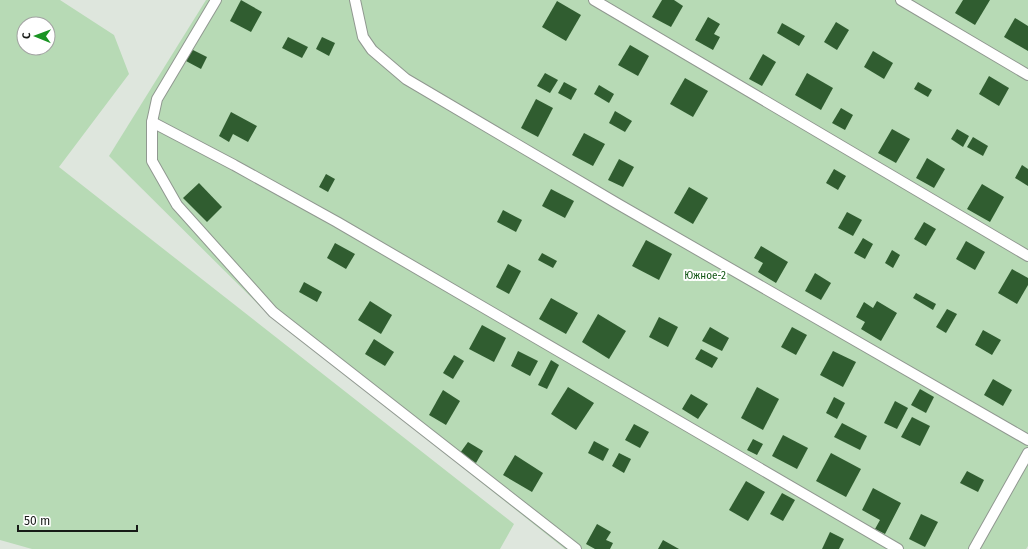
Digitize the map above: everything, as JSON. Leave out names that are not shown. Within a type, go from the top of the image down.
[{"type":"lane","points":[[216,0],[157,99],[152,122],[152,161],[177,204],[272,312],[576,549]]},
{"type":"lane","points":[[355,0],[363,37],[372,50],[406,79],[618,204],[1028,440]]},
{"type":"lane","points":[[594,0],[1028,256]]},
{"type":"lane","points":[[902,0],[1028,75]]},
{"type":"lane","points":[[152,122],[337,222],[898,549]]},
{"type":"lane","points":[[974,549],[1028,453]]},
{"type":"green space","points":[[0,0],[60,0],[114,35],[129,74],[59,167],[514,524],[500,549],[32,549],[0,540]]},
{"type":"green space","name":"Южное-2","points":[[206,0],[1028,0],[1028,546],[1026,549],[565,549],[259,305],[109,156]]},
{"type":"building","points":[[241,0],[262,12],[251,32],[230,21]]},
{"type":"building","points":[[662,0],[674,0],[683,6],[671,27],[652,17]]},
{"type":"building","points":[[963,0],[990,0],[975,25],[955,13]]},
{"type":"building","points":[[557,1],[581,15],[566,41],[542,27]]},
{"type":"building","points":[[708,17],[720,24],[714,34],[720,37],[713,50],[695,40]]},
{"type":"building","points":[[1015,18],[1028,26],[1028,51],[1004,37]]},
{"type":"building","points":[[836,22],[849,30],[837,50],[824,42]]},
{"type":"building","points":[[782,23],[805,36],[799,46],[777,33]]},
{"type":"building","points":[[288,37],[308,47],[302,58],[282,48]]},
{"type":"building","points":[[322,37],[335,43],[329,56],[316,49]]},
{"type":"building","points":[[630,45],[649,56],[638,76],[618,65]]},
{"type":"building","points":[[191,49],[207,57],[201,69],[186,61]]},
{"type":"building","points":[[873,51],[893,63],[884,79],[864,67]]},
{"type":"building","points":[[763,54],[776,62],[762,86],[749,79]]},
{"type":"building","points":[[545,73],[558,80],[550,93],[537,86]]},
{"type":"building","points":[[807,73],[833,88],[821,110],[795,95]]},
{"type":"building","points":[[989,76],[1009,88],[999,106],[979,94]]},
{"type":"building","points":[[685,78],[708,91],[693,117],[670,104]]},
{"type":"building","points":[[564,82],[577,89],[571,100],[558,93]]},
{"type":"building","points":[[918,82],[932,90],[928,97],[914,89]]},
{"type":"building","points":[[599,85],[614,94],[609,103],[594,94]]},
{"type":"building","points":[[536,99],[553,108],[538,137],[521,128]]},
{"type":"building","points":[[841,108],[853,115],[845,130],[832,123]]},
{"type":"building","points":[[615,111],[632,121],[625,132],[609,123]]},
{"type":"building","points":[[231,112],[257,126],[248,142],[233,134],[229,142],[219,136]]},
{"type":"building","points":[[892,129],[910,139],[896,163],[878,153]]},
{"type":"building","points":[[957,129],[969,136],[963,147],[951,139]]},
{"type":"building","points":[[584,133],[605,144],[593,166],[572,155]]},
{"type":"building","points":[[973,137],[988,146],[983,156],[967,147]]},
{"type":"building","points":[[927,158],[945,169],[934,188],[916,178]]},
{"type":"building","points":[[619,159],[634,167],[623,187],[608,180]]},
{"type":"building","points":[[1022,165],[1028,169],[1028,186],[1015,178]]},
{"type":"building","points":[[834,169],[846,176],[838,190],[826,183]]},
{"type":"building","points":[[326,174],[335,179],[328,192],[319,187]]},
{"type":"building","points":[[199,183],[222,207],[207,222],[183,198]]},
{"type":"building","points":[[982,184],[1004,197],[990,222],[967,209]]},
{"type":"building","points":[[689,187],[708,198],[693,224],[674,213]]},
{"type":"building","points":[[551,189],[574,201],[565,218],[542,206]]},
{"type":"building","points":[[503,210],[522,220],[516,232],[497,222]]},
{"type":"building","points":[[847,212],[862,220],[853,236],[838,228]]},
{"type":"building","points":[[924,222],[936,229],[926,246],[914,239]]},
{"type":"building","points":[[863,238],[873,244],[865,259],[854,253]]},
{"type":"building","points":[[646,240],[672,254],[659,280],[632,266]]},
{"type":"building","points":[[966,241],[985,252],[975,270],[956,259]]},
{"type":"building","points":[[335,243],[355,254],[346,269],[327,258]]},
{"type":"building","points":[[761,246],[788,262],[776,283],[758,272],[763,263],[754,258]]},
{"type":"building","points":[[892,250],[900,255],[893,268],[885,263]]},
{"type":"building","points":[[542,253],[557,261],[553,268],[538,260]]},
{"type":"building","points":[[508,264],[521,271],[509,294],[496,287]]},
{"type":"building","points":[[1012,269],[1028,278],[1028,285],[1017,304],[998,293]]},
{"type":"building","points":[[815,273],[831,283],[821,300],[805,291]]},
{"type":"building","points":[[304,282],[322,292],[317,302],[299,292]]},
{"type":"building","points":[[916,293],[936,304],[933,310],[913,298]]},
{"type":"building","points":[[551,298],[578,313],[566,334],[539,319]]},
{"type":"building","points":[[370,301],[392,315],[381,334],[358,320]]},
{"type":"building","points":[[877,301],[897,313],[881,341],[861,329],[865,322],[856,317],[864,302],[873,308]]},
{"type":"building","points":[[947,309],[957,314],[946,333],[936,327]]},
{"type":"building","points":[[598,314],[626,331],[609,359],[582,342]]},
{"type":"building","points":[[659,317],[678,327],[668,347],[649,337]]},
{"type":"building","points":[[482,325],[506,338],[494,362],[469,349]]},
{"type":"building","points":[[710,327],[729,338],[722,351],[702,341]]},
{"type":"building","points":[[792,327],[807,335],[796,355],[781,347]]},
{"type":"building","points":[[983,330],[1001,340],[992,355],[975,345]]},
{"type":"building","points":[[374,339],[394,352],[385,366],[365,354]]},
{"type":"building","points":[[701,349],[718,358],[712,368],[695,359]]},
{"type":"building","points":[[518,351],[538,361],[530,376],[511,366]]},
{"type":"building","points":[[833,351],[856,362],[843,387],[820,375]]},
{"type":"building","points":[[454,355],[464,361],[453,379],[443,373]]},
{"type":"building","points":[[551,360],[559,365],[547,389],[538,385]]},
{"type":"building","points":[[993,379],[1012,390],[1003,406],[984,395]]},
{"type":"building","points":[[568,387],[594,403],[576,430],[551,414]]},
{"type":"building","points":[[757,387],[779,399],[763,430],[741,418]]},
{"type":"building","points":[[920,389],[934,397],[926,413],[911,405]]},
{"type":"building","points":[[443,390],[460,401],[446,425],[429,415]]},
{"type":"building","points":[[691,394],[708,404],[698,419],[682,409]]},
{"type":"building","points":[[834,397],[845,403],[837,419],[826,413]]},
{"type":"building","points":[[895,401],[908,408],[897,429],[884,423]]},
{"type":"building","points":[[912,417],[930,426],[920,446],[901,437]]},
{"type":"building","points":[[842,423],[867,436],[860,450],[834,437]]},
{"type":"building","points":[[634,424],[649,432],[640,448],[625,440]]},
{"type":"building","points":[[783,435],[808,448],[797,469],[772,456]]},
{"type":"building","points":[[753,439],[763,444],[757,455],[747,450]]},
{"type":"building","points":[[594,441],[609,449],[603,461],[588,453]]},
{"type":"building","points":[[468,442],[483,451],[476,463],[460,453]]},
{"type":"building","points":[[619,453],[631,459],[624,473],[612,466]]},
{"type":"building","points":[[831,453],[861,469],[846,497],[816,481]]},
{"type":"building","points":[[515,455],[543,473],[532,492],[503,475]]},
{"type":"building","points":[[967,471],[984,480],[978,492],[960,483]]},
{"type":"building","points":[[746,481],[765,492],[748,521],[729,510]]},
{"type":"building","points":[[873,488],[901,503],[885,534],[875,529],[880,520],[862,510]]},
{"type":"building","points":[[782,493],[795,500],[783,521],[770,514]]},
{"type":"building","points":[[921,514],[938,522],[925,547],[909,539]]},
{"type":"building","points":[[597,524],[611,532],[606,540],[613,543],[610,549],[595,549],[586,544]]},
{"type":"building","points":[[830,532],[844,539],[839,549],[822,549]]},
{"type":"building","points":[[663,540],[679,549],[658,549]]}]
